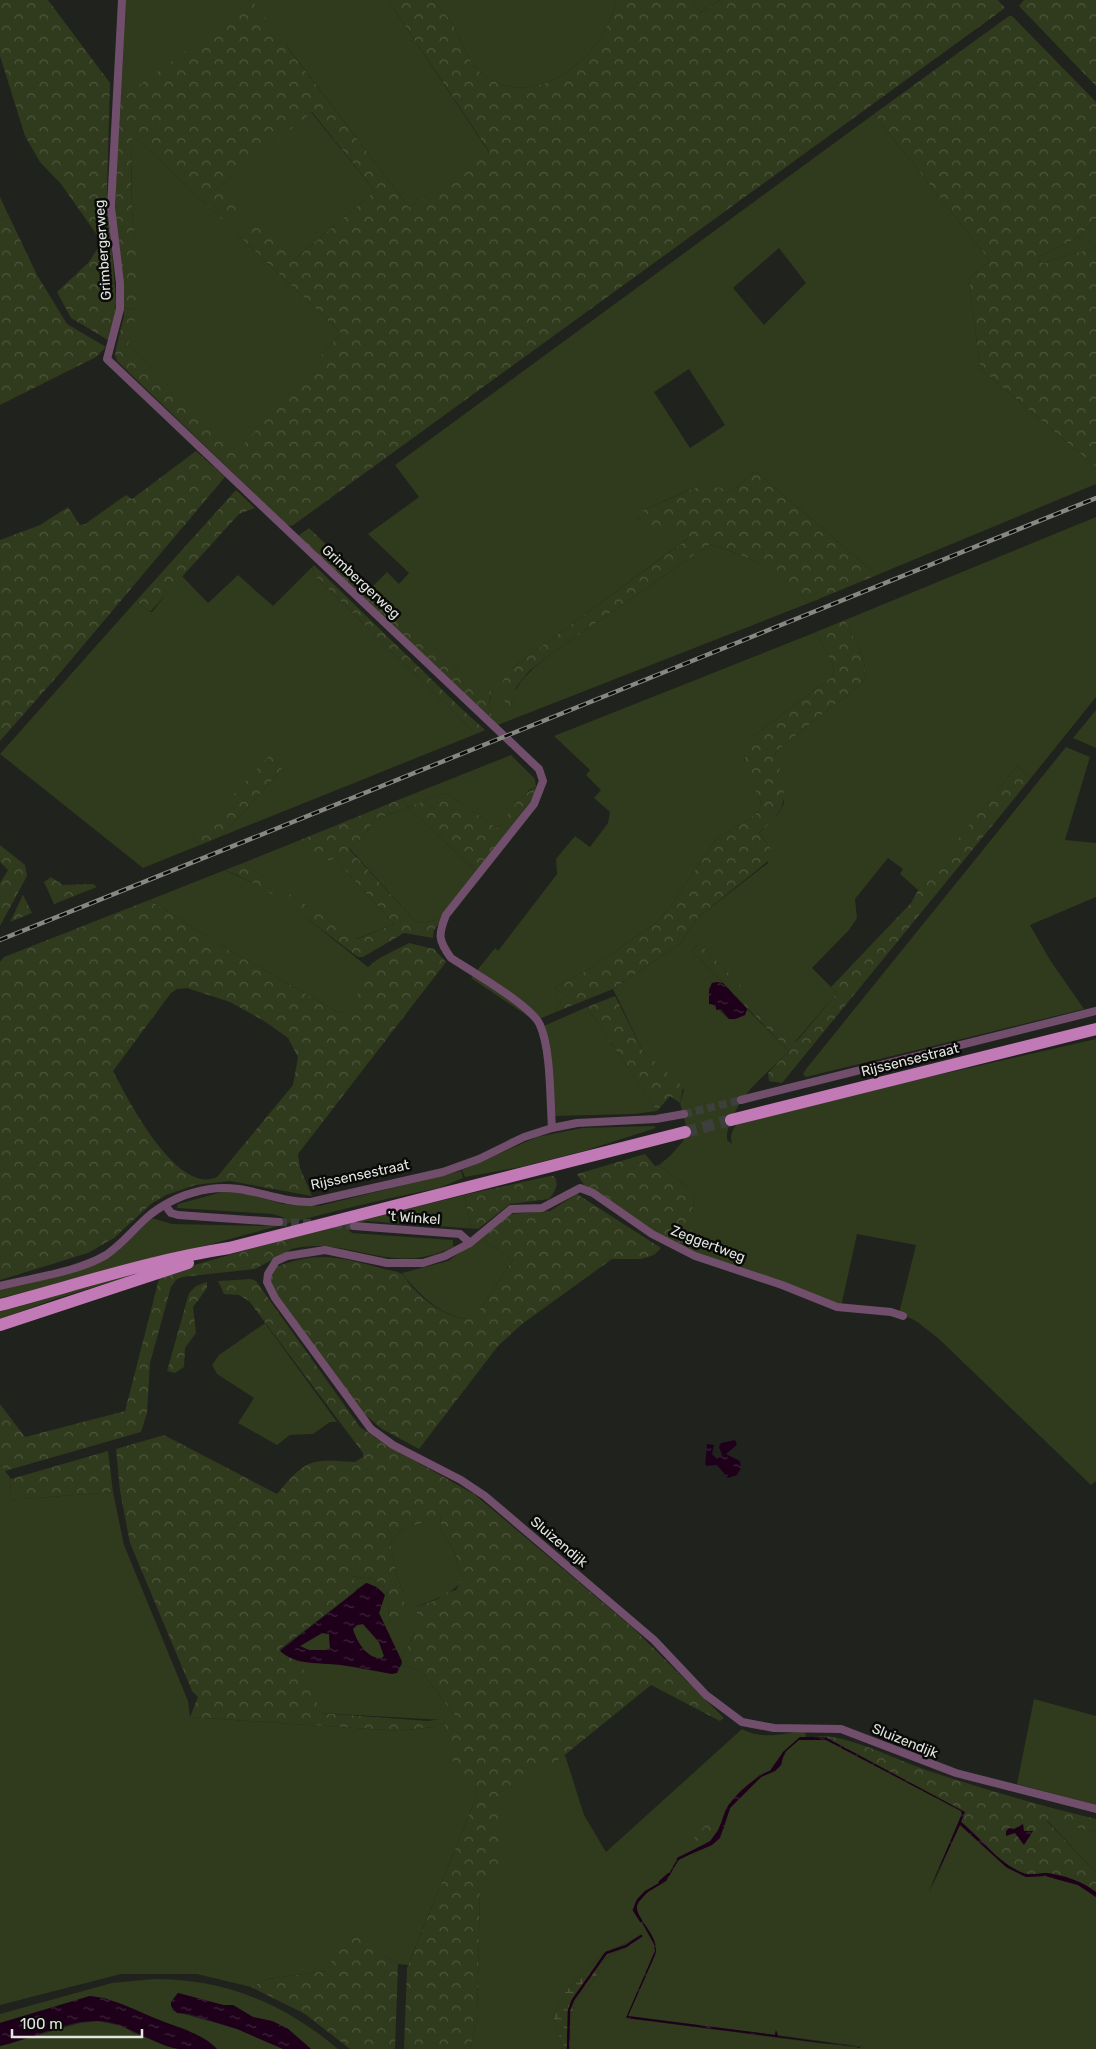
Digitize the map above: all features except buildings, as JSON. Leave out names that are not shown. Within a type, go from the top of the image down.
[{"type":"main road","name":"Rijssensestraat","points":[[731,1120],[1096,1029]]},
{"type":"main road","points":[[0,1305],[184,1256],[229,1248],[685,1132]]},
{"type":"main road","points":[[0,1325],[229,1248]]},
{"type":"street","name":"Grimbergerweg","points":[[122,0],[111,207],[120,283],[120,309],[107,359],[539,770],[543,781],[534,804],[446,915],[439,933],[442,946],[452,958],[528,1011],[540,1023],[546,1042],[552,1128]]},
{"type":"street","name":"Rijssensestraat","points":[[741,1100],[1096,1011]]},
{"type":"street","name":"Rijssensestraat","points":[[0,1286],[92,1262],[115,1248],[151,1214],[165,1205],[198,1192],[222,1188],[255,1191],[297,1202],[324,1200],[444,1172],[479,1159],[524,1137],[552,1128],[577,1123],[656,1119],[684,1114]]},
{"type":"street","name":"Zeggertweg","points":[[470,1242],[511,1209],[542,1208],[570,1192],[582,1188],[593,1193],[659,1238],[696,1256],[774,1282],[837,1307],[891,1312],[903,1316]]},
{"type":"street","points":[[165,1205],[171,1213],[178,1215],[280,1222]]},
{"type":"street","name":"'t Winkel","points":[[354,1226],[460,1234],[470,1242]]},
{"type":"street","name":"Sluizendijk","points":[[470,1242],[435,1260],[414,1264],[387,1264],[325,1250],[296,1254],[276,1262],[270,1270],[267,1282],[316,1355],[371,1429],[394,1445],[461,1480],[485,1496],[654,1640],[698,1688],[734,1717],[747,1723],[774,1728],[841,1729],[956,1773],[1096,1809]]},
{"type":"green space","points":[[0,0],[48,0],[110,83],[107,190],[116,302],[114,323],[108,340],[71,318],[57,292],[88,263],[102,242],[61,184],[40,162],[25,136],[0,56]]},
{"type":"green space","points":[[125,0],[388,0],[490,154],[409,207],[286,45],[119,100]]},
{"type":"green space","points":[[388,0],[432,0],[454,26],[475,67],[495,82],[510,87],[540,85],[569,71],[582,60],[601,37],[617,0],[692,0],[701,13],[720,0],[998,0],[1005,8],[292,526],[287,525],[117,361],[115,353],[124,316],[135,319],[128,345],[236,453],[341,333],[237,234],[238,231],[250,220],[294,260],[375,191],[312,112],[217,189],[242,211],[228,225],[132,134],[132,208],[138,272],[138,297],[136,310],[124,308],[122,267],[115,215],[119,100],[253,2],[409,207],[490,153]]},
{"type":"green space","points":[[432,0],[617,0],[601,37],[582,60],[569,71],[540,85],[510,87],[495,82],[475,67],[454,26]]},
{"type":"green space","points":[[692,0],[720,0],[701,13]]},
{"type":"green space","points":[[1024,0],[1096,0],[1096,86],[1019,6]]},
{"type":"green space","points":[[1009,16],[1012,16],[1096,102],[1096,218],[1079,237],[1038,257],[1038,261],[1044,263],[1096,247],[1096,467],[980,368],[969,279],[990,261],[874,114]]},
{"type":"green space","points":[[311,112],[375,191],[294,260],[238,231],[237,234],[341,333],[236,454],[128,345],[134,319],[124,316],[124,308],[135,310],[138,283],[132,208],[132,134],[228,225],[217,189]]},
{"type":"green space","points":[[874,114],[990,261],[969,279],[980,368],[1096,467],[1096,484],[877,575],[755,471],[734,490],[698,486],[644,510],[637,520],[690,537],[512,668],[511,706],[520,683],[548,656],[710,544],[753,560],[775,572],[797,590],[809,603],[493,727],[489,704],[491,697],[470,682],[371,588],[387,572],[399,584],[409,573],[368,534],[419,497],[395,465]],"holes":[[[779,248],[806,283],[764,325],[733,288]],[[689,369],[725,425],[690,448],[654,392]]]},
{"type":"green space","points":[[0,197],[9,216],[0,221]]},
{"type":"green space","points":[[9,216],[37,275],[67,324],[106,347],[96,357],[0,405],[0,221]]},
{"type":"green space","points":[[1096,218],[1096,247],[1044,263],[1038,261],[1038,257],[1079,237]]},
{"type":"green space","points":[[196,451],[225,477],[60,673],[0,741],[0,540],[40,525],[68,507],[80,525],[85,524],[126,495],[132,499]]},
{"type":"green space","points":[[755,471],[877,575],[809,603],[786,581],[764,566],[710,544],[548,656],[529,671],[517,686],[510,707],[505,702],[501,693],[502,683],[512,668],[689,538],[637,521],[642,511],[701,485],[734,490]]},
{"type":"green space","points":[[236,490],[255,508],[239,514],[150,612],[136,601]]},
{"type":"green space","points":[[1096,517],[1096,697],[1031,778],[1017,766],[918,890],[900,874],[903,869],[888,858],[855,899],[857,918],[849,930],[812,968],[837,993],[795,1042],[699,943],[692,951],[723,983],[712,983],[709,990],[711,1003],[729,1019],[745,1015],[747,1009],[789,1051],[752,1088],[738,1107],[727,1133],[727,1140],[732,1144],[732,1132],[740,1120],[1096,1039],[1096,1481],[1091,1485],[939,1339],[916,1321],[899,1313],[916,1245],[857,1234],[841,1307],[692,1251],[692,1212],[695,1193],[659,1165],[683,1141],[686,1126],[680,1103],[684,1090],[643,1051],[613,989],[681,943],[696,919],[768,863],[768,845],[759,833],[778,814],[784,803],[775,752],[863,682],[865,667],[863,659],[845,620]]},
{"type":"green space","points":[[309,528],[470,682],[479,683],[491,692],[489,704],[492,719],[298,536]]},
{"type":"green space","points":[[314,565],[313,574],[476,734],[222,836],[281,770],[193,838],[200,845],[143,868],[0,754],[136,601],[152,612],[181,575],[208,603],[238,575],[273,606]]},
{"type":"green space","points":[[314,565],[485,730],[476,734],[313,574]]},
{"type":"green space","points":[[845,620],[863,659],[865,675],[863,682],[775,752],[783,783],[784,799],[776,816],[759,833],[771,849],[772,858],[696,919],[681,943],[613,989],[556,1012],[562,1000],[555,987],[591,968],[657,922],[670,907],[717,838],[751,818],[759,811],[762,804],[750,779],[745,762],[747,746],[751,738],[832,677],[833,665],[816,632]]},
{"type":"green space","points":[[816,632],[833,665],[832,677],[751,738],[744,758],[762,805],[759,811],[751,818],[717,838],[670,907],[657,922],[591,968],[555,987],[562,1000],[556,1012],[535,1021],[471,978],[495,948],[498,951],[557,874],[556,859],[575,836],[590,847],[608,823],[610,812],[594,798],[601,790],[586,775],[590,770],[554,736]]},
{"type":"green space","points":[[1096,710],[1096,748],[1073,738]]},
{"type":"green space","points":[[1066,747],[1090,757],[1065,840],[1096,843],[1096,897],[1030,925],[1050,960],[1084,1009],[806,1077],[803,1074],[806,1069]]},
{"type":"green space","points":[[278,750],[284,757],[281,770],[222,836],[200,845],[193,838],[274,751]]},
{"type":"green space","points":[[511,755],[535,779],[536,787],[529,790],[497,828],[446,793],[408,807],[403,798]]},
{"type":"green space","points":[[1017,766],[1031,778],[782,1083],[769,1081],[768,1073],[789,1051],[692,951],[699,943],[796,1042],[837,993],[831,987],[911,903],[921,885]]},
{"type":"green space","points":[[536,787],[532,799],[477,872],[408,807],[446,793],[497,828],[522,796]]},
{"type":"green space","points":[[403,798],[408,807],[374,820],[364,836],[349,849],[415,921],[424,923],[443,918],[434,930],[433,938],[404,933],[363,957],[358,957],[278,898],[244,878],[225,870],[243,863],[357,939],[394,924],[335,859],[322,861],[313,859],[300,840]]},
{"type":"green space","points":[[408,807],[477,872],[443,918],[424,923],[415,921],[349,848],[364,836],[374,820]]},
{"type":"green space","points":[[300,840],[314,856],[323,860],[335,859],[394,924],[356,939],[243,863]]},
{"type":"green space","points":[[0,845],[25,865],[27,876],[0,926],[0,883],[8,870],[0,862]]},
{"type":"green space","points":[[225,870],[268,890],[294,908],[368,967],[355,1001],[346,1011],[339,1013],[229,950],[149,900]]},
{"type":"green space","points":[[51,877],[63,885],[93,884],[97,887],[54,904],[44,882]]},
{"type":"green space","points":[[23,895],[32,913],[10,922]]},
{"type":"green space","points":[[149,900],[229,950],[339,1013],[351,1007],[357,996],[363,976],[370,966],[380,958],[409,943],[434,949],[446,962],[298,1154],[300,1168],[312,1196],[230,1181],[195,1185],[166,1195],[151,1204],[114,1238],[88,1253],[0,1280],[0,962],[4,957]],"holes":[[[187,988],[230,1002],[264,1021],[288,1038],[298,1057],[293,1085],[217,1177],[202,1179],[186,1172],[170,1159],[155,1141],[113,1071],[171,993],[177,989]]]},
{"type":"green space","points":[[615,996],[643,1051],[683,1087],[680,1103],[670,1096],[657,1111],[587,1007]]},
{"type":"green space","points":[[587,1007],[657,1111],[634,1114],[555,1116],[539,1028]]},
{"type":"green space","points":[[654,1126],[656,1128],[584,1151],[521,1167],[465,1177],[462,1170],[537,1137],[582,1128]]},
{"type":"green space","points":[[645,1154],[655,1166],[659,1165],[695,1193],[692,1212],[692,1251],[661,1237],[584,1185],[577,1174]]},
{"type":"green space","points":[[461,1171],[463,1178],[439,1188],[329,1213],[0,1298],[0,1289],[98,1262],[118,1251],[152,1218],[172,1224],[262,1226],[281,1222],[285,1218],[273,1214],[177,1208],[178,1204],[222,1192],[242,1192],[283,1204],[319,1206]]},
{"type":"green space","points":[[554,1176],[557,1185],[549,1199],[510,1204],[478,1229],[471,1226],[464,1195]]},
{"type":"green space","points":[[577,1194],[661,1248],[654,1255],[641,1259],[612,1259],[522,1324],[498,1346],[419,1449],[382,1429],[362,1412],[272,1287],[271,1275],[276,1267],[314,1257],[336,1258],[400,1273],[418,1293],[441,1310],[458,1317],[475,1317],[513,1260],[481,1238],[510,1214],[550,1211]]},
{"type":"green space","points":[[464,1195],[471,1226],[478,1229],[366,1221],[347,1228],[352,1233],[453,1240],[453,1247],[430,1255],[389,1258],[333,1247],[313,1246],[292,1249],[284,1239]]},
{"type":"green space","points":[[481,1238],[513,1260],[475,1317],[465,1318],[444,1312],[424,1297],[402,1273],[448,1261]]},
{"type":"green space","points":[[284,1239],[292,1249],[255,1269],[182,1277],[176,1280],[171,1287],[150,1363],[147,1413],[141,1432],[5,1471],[0,1464],[0,1404],[25,1437],[125,1411],[160,1275]]},
{"type":"green space","points":[[210,1252],[55,1299],[0,1319],[0,1310]]},
{"type":"green space","points":[[251,1279],[256,1281],[360,1427],[383,1443],[474,1494],[632,1627],[724,1718],[720,1721],[651,1685],[561,1758],[498,1793],[500,1862],[480,1890],[477,2019],[470,2049],[404,2049],[407,1968],[478,1793],[474,1785],[460,1773],[453,1761],[444,1720],[433,1727],[400,1731],[190,1717],[198,1697],[192,1691],[130,1543],[120,1491],[116,1449],[164,1435],[277,1494],[296,1473],[310,1463],[318,1461],[355,1462],[363,1457],[363,1453],[249,1301],[239,1295],[224,1294],[218,1281]],"holes":[[[441,1517],[441,1529],[455,1553],[458,1566],[463,1575],[456,1590],[445,1593],[438,1599],[417,1607],[417,1628],[401,1659],[402,1665],[422,1672],[456,1717],[428,1721],[320,1713],[306,1673],[296,1660],[283,1654],[280,1649],[353,1594],[357,1589],[352,1576],[374,1579],[386,1589],[390,1625],[406,1623],[403,1592],[396,1573],[390,1543],[402,1529]]]},
{"type":"green space","points":[[207,1282],[207,1288],[193,1307],[196,1333],[185,1348],[184,1367],[175,1373],[167,1371],[189,1293],[196,1286]]},
{"type":"green space","points":[[265,1323],[337,1422],[330,1422],[313,1434],[290,1435],[277,1445],[238,1423],[254,1398],[217,1374],[212,1365],[219,1355]]},
{"type":"green space","points":[[108,1451],[113,1492],[10,1500],[11,1479]]},
{"type":"green space","points":[[0,1464],[11,1479],[10,1500],[113,1492],[124,1545],[188,1701],[190,1717],[400,1731],[433,1727],[442,1720],[320,1713],[308,1680],[297,1661],[341,1665],[392,1674],[402,1665],[422,1672],[456,1717],[444,1720],[461,1773],[473,1782],[478,1793],[408,1965],[398,1964],[384,1955],[330,1967],[325,1971],[268,1979],[251,1987],[197,1974],[121,1974],[0,2005]]},
{"type":"green space","points":[[441,1516],[441,1528],[455,1553],[458,1566],[463,1575],[460,1582],[451,1591],[417,1607],[417,1628],[401,1659],[379,1613],[382,1604],[370,1584],[367,1583],[357,1589],[351,1576],[374,1579],[386,1589],[390,1624],[403,1592],[396,1573],[390,1543],[402,1529]]},
{"type":"green space","points":[[363,1624],[379,1642],[384,1656],[382,1658],[377,1658],[367,1653],[357,1639],[353,1629],[357,1625]]},
{"type":"green space","points":[[322,1633],[329,1634],[330,1648],[320,1651],[302,1649],[300,1646]]},
{"type":"green space","points":[[1034,1699],[1096,1716],[1096,1805],[1017,1784]]},
{"type":"green space","points":[[742,1729],[765,1735],[805,1730],[806,1737],[800,1737],[783,1752],[774,1769],[759,1775],[727,1807],[719,1833],[711,1842],[678,1857],[668,1877],[646,1891],[634,1908],[654,1944],[655,1951],[655,1947],[653,1939],[639,1915],[637,1904],[646,1893],[666,1881],[679,1859],[712,1845],[724,1828],[730,1808],[761,1777],[775,1771],[781,1765],[784,1753],[798,1740],[826,1740],[961,1811],[962,1813],[929,1894],[960,1824],[1006,1867],[1026,1877],[1045,1876],[1078,1885],[1096,1897],[1096,2049],[570,2049],[571,2018],[575,2002],[596,1977],[605,1959],[629,1946],[638,1937],[603,1954],[566,1991],[553,2016],[563,2049],[470,2049],[477,2019],[480,1889],[498,1793],[565,1755],[584,1815],[606,1852]],"holes":[[[655,1951],[655,1955],[628,2016],[775,2035],[776,2031],[777,2035],[864,2047],[818,2043],[626,2018]]]},
{"type":"green space","points":[[824,1736],[863,1745],[968,1784],[1096,1819],[1096,1832],[1047,1821],[1096,1873],[1096,1892],[1066,1877],[1046,1873],[1026,1874],[1014,1869],[998,1857],[961,1822],[964,1812],[825,1737],[815,1737]]},
{"type":"green space","points":[[711,1819],[713,1828],[704,1838],[689,1844]]},
{"type":"green space","points":[[1047,1820],[1096,1832],[1096,1873]]},
{"type":"green space","points":[[351,1933],[398,1964],[395,2049],[350,2049],[305,2014],[251,1987],[268,1979],[325,1971]]},
{"type":"green space","points":[[641,1936],[629,1946],[605,1959],[596,1977],[575,2002],[571,2018],[570,2049],[563,2049],[553,2016],[566,1991],[603,1954]]},
{"type":"green space","points":[[154,1979],[205,1983],[252,1997],[296,2019],[338,2049],[311,2049],[287,2028],[271,2021],[253,2017],[233,2005],[223,2005],[178,1993],[171,2002],[173,2011],[238,2029],[283,2049],[217,2049],[186,2029],[105,1998],[90,1996],[0,2023],[0,2014],[112,1983]]},
{"type":"green space","points":[[98,2021],[122,2026],[134,2033],[178,2049],[0,2049],[0,2046],[80,2023]]},
{"type":"water","points":[[712,983],[723,983],[747,1009],[745,1015],[729,1019],[721,1009],[716,1010],[716,1005],[709,1004],[709,990]]},
{"type":"water","points":[[735,1440],[737,1445],[726,1454],[740,1461],[741,1468],[737,1475],[728,1478],[717,1465],[705,1466],[707,1444],[714,1445],[712,1454],[717,1459],[722,1455],[719,1447],[721,1443]]},
{"type":"water","points":[[366,1583],[377,1587],[385,1595],[379,1613],[402,1662],[397,1673],[392,1674],[333,1664],[301,1661],[287,1656],[280,1651]],"holes":[[[363,1624],[379,1642],[384,1656],[382,1658],[377,1658],[367,1653],[357,1639],[353,1629],[357,1625]],[[322,1633],[329,1634],[330,1648],[327,1650],[309,1650],[300,1646]]]},
{"type":"water","points":[[800,1737],[825,1737],[965,1812],[961,1822],[998,1857],[1014,1869],[1026,1874],[1046,1873],[1060,1875],[1085,1885],[1096,1892],[1096,1897],[1078,1885],[1045,1876],[1026,1877],[1006,1867],[960,1825],[928,1893],[962,1814],[961,1811],[826,1740],[799,1740],[784,1753],[781,1765],[775,1771],[761,1777],[730,1808],[720,1838],[712,1845],[679,1859],[711,1842],[718,1834],[725,1812],[736,1796],[754,1780],[774,1769],[783,1752]]},
{"type":"water","points":[[1023,1824],[1024,1831],[1033,1831],[1024,1845],[1015,1833],[1006,1836],[1006,1831],[1009,1828],[1014,1829]]},
{"type":"water","points":[[679,1859],[666,1881],[646,1893],[637,1904],[639,1916],[651,1934],[656,1947],[655,1955],[628,2016],[775,2035],[776,2030],[778,2036],[864,2048],[626,2018],[655,1951],[654,1944],[634,1908],[645,1892],[668,1877]]},
{"type":"water","points":[[178,1993],[223,2005],[233,2005],[253,2017],[272,2021],[287,2028],[311,2049],[283,2049],[237,2029],[189,2014],[177,2013],[171,2006],[171,2002]]},
{"type":"water","points":[[90,1996],[111,2000],[189,2031],[207,2040],[217,2049],[179,2049],[169,2047],[117,2024],[96,2021],[60,2027],[0,2046],[0,2023]]},
{"type":"waterway","points":[[772,1770],[784,1753]]},
{"type":"waterway","points":[[678,1859],[711,1842],[719,1831],[730,1805]]},
{"type":"waterway","points":[[660,1882],[669,1874]]},
{"type":"waterway","points":[[641,1921],[634,1910],[638,1900],[647,1891]]},
{"type":"waterway","points":[[568,2049],[569,2010],[573,2000],[606,1953],[626,1946],[641,1936]]},
{"type":"tunnel","points":[[684,1114],[741,1100]]},
{"type":"tunnel","points":[[685,1132],[731,1120]]},
{"type":"tunnel","points":[[279,1222],[312,1223]]},
{"type":"tunnel","points":[[334,1225],[354,1226]]},
{"type":"railway","points":[[0,940],[1096,498]]}]
